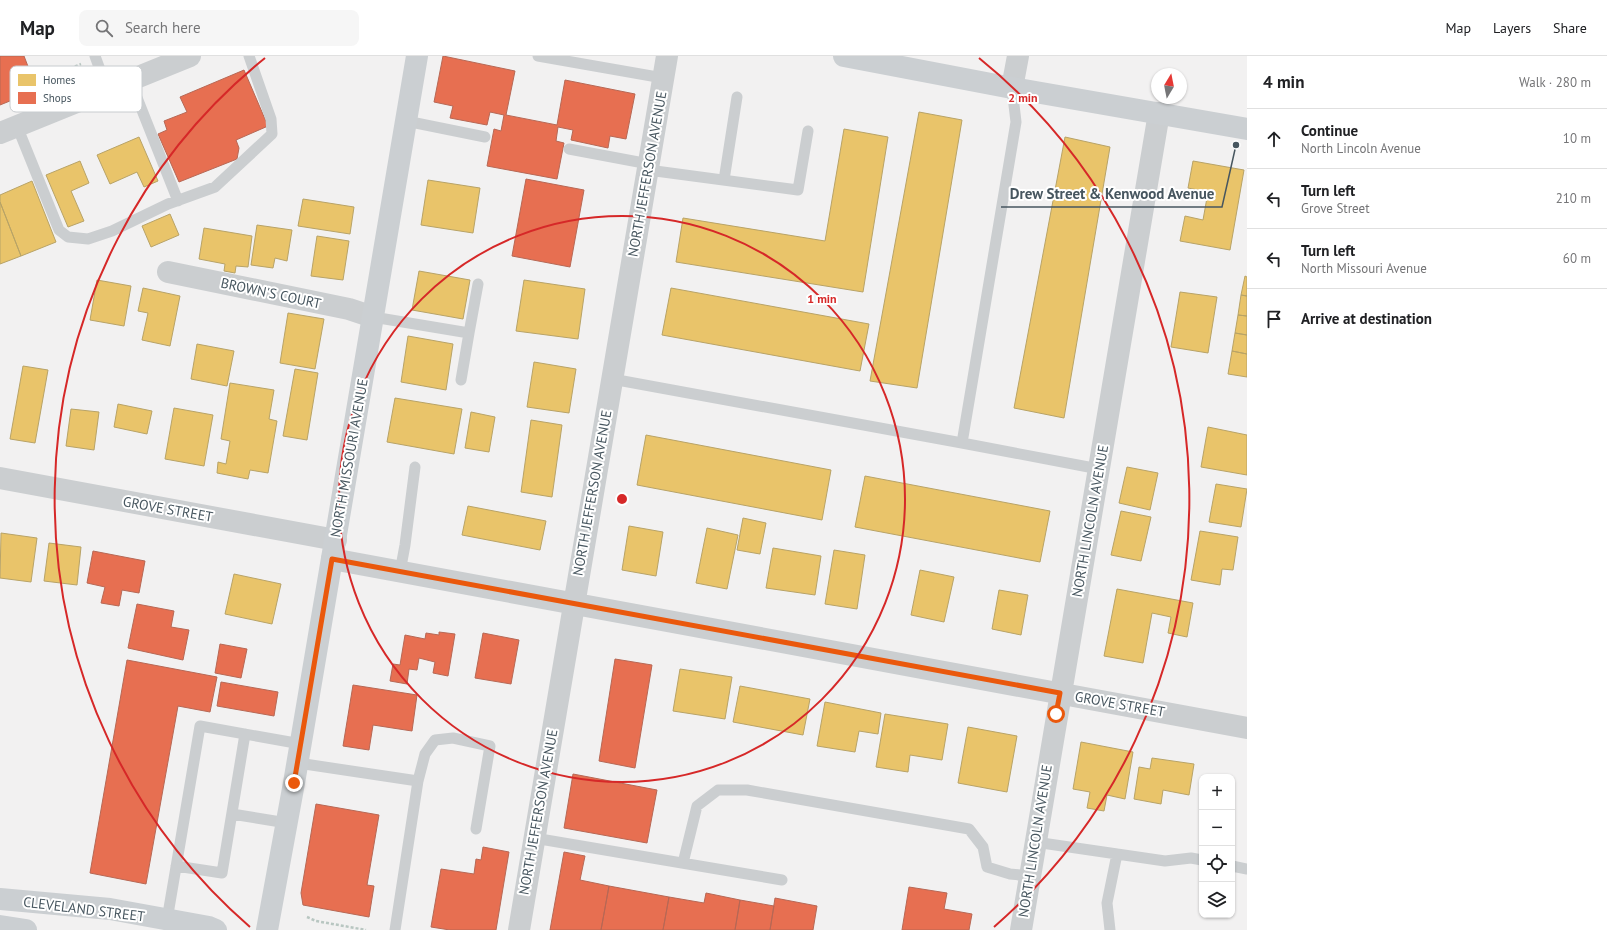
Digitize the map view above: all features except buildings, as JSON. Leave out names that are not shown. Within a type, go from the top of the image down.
[{"type":"main road","name":"NORTH MISSOURI AVENUE","points":[[267,930],[299,754],[417,56]]},
{"type":"main road","points":[[844,56],[1012,88],[1247,129]]},
{"type":"main road","name":"CLEVELAND STREET","points":[[0,899],[110,909],[209,927],[216,930]]},
{"type":"main road","name":"CLEVELAND STREET","points":[[0,926],[26,930]]},
{"type":"street","points":[[142,75],[190,56]]},
{"type":"street","name":"NORTH JEFFERSON AVENUE","points":[[519,930],[667,56]]},
{"type":"street","points":[[1012,88],[1018,56]]},
{"type":"street","points":[[8,130],[51,112]]},
{"type":"street","name":"NORTH LINCOLN AVENUE","points":[[1020,930],[1159,113]]},
{"type":"street","name":"BROWN'S COURT","points":[[168,272],[349,309],[373,317]]},
{"type":"street","name":"GROVE STREET","points":[[0,478],[334,549],[400,572],[1060,693],[1246,722]]},
{"type":"lane","points":[[95,56],[99,66]]},
{"type":"lane","points":[[8,130],[59,230],[68,237],[88,239],[106,233],[178,201],[215,187],[272,134],[271,119],[249,56]]},
{"type":"lane","points":[[538,56],[663,78]]},
{"type":"lane","points":[[962,443],[1016,122],[1012,88]]},
{"type":"lane","points":[[724,180],[738,97]]},
{"type":"lane","points":[[142,110],[178,201]]},
{"type":"lane","points":[[406,121],[486,137]]},
{"type":"lane","points":[[569,149],[648,167],[724,180],[798,190],[808,131]]},
{"type":"lane","points":[[461,380],[478,284]]},
{"type":"lane","points":[[373,317],[469,333]]},
{"type":"lane","points":[[612,379],[1099,469]]},
{"type":"lane","points":[[400,572],[406,545],[415,467]]},
{"type":"lane","points":[[167,920],[200,726],[245,734],[299,754],[418,781]]},
{"type":"lane","points":[[176,866],[222,873],[245,734]]},
{"type":"lane","points":[[395,930],[418,781],[425,754],[435,740],[453,738],[490,746],[476,829]]},
{"type":"lane","points":[[682,863],[697,806],[718,790],[747,790],[969,829],[983,847],[987,867],[1010,874],[1030,876]]},
{"type":"lane","points":[[232,814],[287,823]]},
{"type":"lane","points":[[534,838],[782,880]]},
{"type":"lane","points":[[1035,842],[1165,861],[1191,858],[1199,859]]},
{"type":"lane","points":[[1110,930],[1106,903],[1117,854]]},
{"type":"lane","points":[[1235,867],[1247,869]]},
{"type":"path","points":[[307,917],[316,921],[366,930]]},
{"type":"place","name":"Drew Street & Kenwood Avenue","points":[[1236,145]]},
{"type":"route","points":[[294,783],[332,559],[1060,693],[1056,714]]}]
